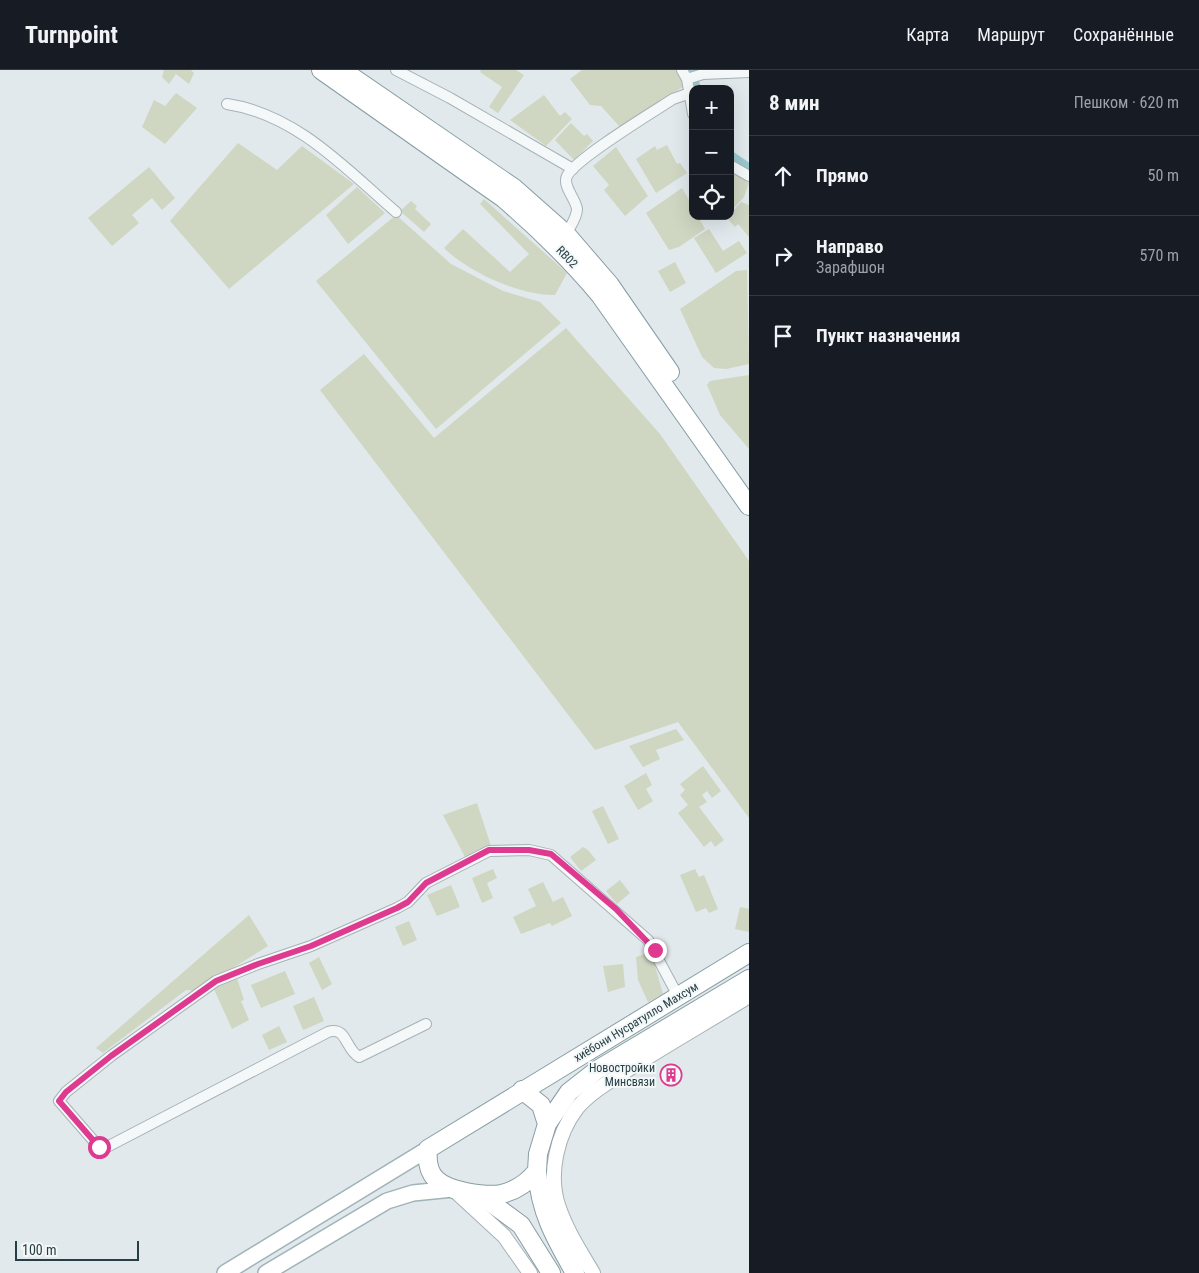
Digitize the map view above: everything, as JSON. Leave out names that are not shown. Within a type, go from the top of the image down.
[{"type":"highway","name":"RB02","points":[[321,70],[502,198],[574,263],[611,310],[749,506]]},
{"type":"highway","name":"RB02","points":[[342,70],[514,188],[566,234],[610,285],[749,488]]},
{"type":"highway","name":"хиёбони Нусратулло Махсум","points":[[428,1149],[749,953]]},
{"type":"highway","name":"хиёбони Нусратулло Махсум","points":[[537,1171],[538,1154],[547,1124],[569,1092],[597,1070],[749,979]]},
{"type":"highway","points":[[522,1090],[541,1105],[547,1124]]},
{"type":"highway","points":[[428,1149],[427,1165],[432,1175],[439,1183],[453,1189],[479,1194],[502,1194],[520,1186],[537,1171]]},
{"type":"highway","points":[[537,1171],[538,1191],[547,1222],[575,1273]]},
{"type":"highway","points":[[479,1194],[521,1225],[551,1273]]},
{"type":"main road","points":[[226,1273],[428,1149]]},
{"type":"main road","points":[[266,1273],[387,1200],[413,1193],[453,1189]]},
{"type":"street","points":[[396,70],[450,98],[573,169]]},
{"type":"street","points":[[689,90],[684,74],[749,72]]},
{"type":"street","points":[[566,234],[575,218],[577,209],[566,183],[567,176],[579,162],[673,98],[689,93]]},
{"type":"street","points":[[227,104],[257,112],[304,135],[325,149],[396,212]]},
{"type":"street","points":[[734,167],[749,176]]},
{"type":"street","points":[[426,1024],[359,1057],[354,1054],[341,1032],[335,1030],[328,1032],[106,1148],[99,1147],[59,1101],[60,1097],[111,1056],[216,981],[311,946],[397,908],[408,902],[426,883],[489,850],[529,850],[551,854],[648,940],[678,996]]},
{"type":"street","points":[[593,1273],[572,1237],[558,1204],[554,1172],[559,1146],[568,1121],[578,1107],[609,1082],[749,996]]},
{"type":"street","points":[[453,1189],[504,1236],[530,1273]]},
{"type":"green space","points":[[164,70],[191,70],[194,73],[189,84],[176,74],[169,84],[162,77]]},
{"type":"green space","points":[[481,70],[516,70],[524,75],[498,113],[489,107],[502,87],[480,72]]},
{"type":"green space","points":[[582,70],[678,70],[684,86],[620,127],[601,106],[590,105],[570,79]]},
{"type":"green space","points":[[176,93],[197,108],[165,144],[142,127],[154,100],[165,106]]},
{"type":"green space","points":[[544,95],[560,116],[565,112],[572,119],[546,146],[510,120]]},
{"type":"green space","points":[[571,123],[584,136],[587,134],[593,141],[574,160],[555,140]]},
{"type":"green space","points":[[238,143],[277,170],[302,146],[354,184],[229,289],[170,221]]},
{"type":"green space","points":[[667,145],[677,164],[680,163],[687,173],[656,193],[636,159],[655,146],[657,150]]},
{"type":"green space","points":[[616,147],[648,196],[625,216],[604,190],[609,185],[593,166]]},
{"type":"green space","points":[[149,167],[175,198],[162,210],[152,198],[132,215],[139,223],[112,246],[88,218]]},
{"type":"green space","points":[[734,174],[749,183],[744,197],[734,208]]},
{"type":"green space","points":[[357,187],[385,213],[348,244],[326,215]]},
{"type":"green space","points":[[682,188],[689,200],[689,220],[700,220],[705,229],[679,247],[669,250],[646,213]]},
{"type":"green space","points":[[484,199],[567,273],[555,295],[527,291],[496,281],[467,266],[444,248],[463,229],[510,272],[529,254],[480,204]]},
{"type":"green space","points":[[411,201],[417,206],[415,209],[431,224],[424,232],[400,211]]},
{"type":"green space","points":[[741,202],[749,205],[749,237],[738,224],[735,227],[729,220],[734,220],[734,210]]},
{"type":"green space","points":[[396,215],[451,264],[503,291],[540,302],[561,323],[436,429],[316,281]]},
{"type":"green space","points":[[709,229],[723,251],[739,241],[747,253],[716,273],[694,238]]},
{"type":"green space","points":[[675,262],[686,283],[670,292],[658,271]]},
{"type":"green space","points":[[747,270],[749,364],[726,369],[714,368],[702,357],[680,309],[736,271]]},
{"type":"green space","points":[[566,328],[660,434],[749,561],[749,818],[678,722],[595,750],[320,390],[364,354],[434,438]]},
{"type":"green space","points":[[749,375],[749,449],[720,415],[707,385],[710,381]]},
{"type":"green space","points":[[676,729],[684,740],[656,750],[660,759],[643,767],[629,746]]},
{"type":"green space","points":[[703,766],[721,791],[712,798],[707,791],[702,795],[707,802],[699,807],[724,840],[715,847],[711,841],[704,847],[678,813],[688,805],[680,795],[685,790],[680,784]]},
{"type":"green space","points":[[646,773],[652,785],[646,789],[653,801],[638,810],[624,786]]},
{"type":"green space","points":[[477,803],[491,846],[465,857],[443,815]]},
{"type":"green space","points":[[603,806],[619,839],[608,844],[592,811]]},
{"type":"green space","points":[[583,847],[596,860],[581,871],[570,857]]},
{"type":"green space","points":[[493,869],[497,878],[487,883],[493,898],[482,903],[472,878]]},
{"type":"green space","points":[[695,869],[699,877],[704,875],[718,909],[709,913],[706,908],[696,912],[680,875]]},
{"type":"green space","points":[[620,880],[630,893],[617,904],[606,891]]},
{"type":"green space","points":[[543,882],[553,902],[563,897],[572,916],[552,926],[550,923],[521,934],[513,917],[536,906],[528,889]]},
{"type":"green space","points":[[451,885],[460,907],[437,916],[427,895]]},
{"type":"green space","points":[[740,907],[749,909],[749,932],[735,929]]},
{"type":"green space","points":[[249,915],[268,946],[196,991],[186,990],[103,1053],[96,1048]]},
{"type":"green space","points":[[409,921],[417,940],[403,946],[395,927]]},
{"type":"green space","points":[[651,952],[663,994],[648,1002],[638,980],[636,957]]},
{"type":"green space","points":[[319,957],[332,984],[322,990],[309,963]]},
{"type":"green space","points":[[623,964],[625,987],[608,992],[603,966]]},
{"type":"green space","points":[[285,971],[295,994],[261,1008],[251,985]]},
{"type":"green space","points":[[236,975],[244,1000],[241,1001],[249,1020],[232,1029],[213,987]]},
{"type":"green space","points":[[314,997],[324,1021],[303,1030],[293,1006]]},
{"type":"green space","points":[[279,1026],[287,1042],[269,1050],[262,1035]]},
{"type":"waterway","points":[[690,70],[696,85]]},
{"type":"waterway","points":[[734,158],[749,168]]},
{"type":"place","name":"Новостройки Минсвязи","points":[[671,1075]]},
{"type":"route","points":[[99,1147],[59,1101],[60,1097],[111,1056],[216,981],[311,946],[397,908],[408,902],[421,886],[489,850],[529,850],[551,854],[616,909],[648,940],[655,950]]}]
